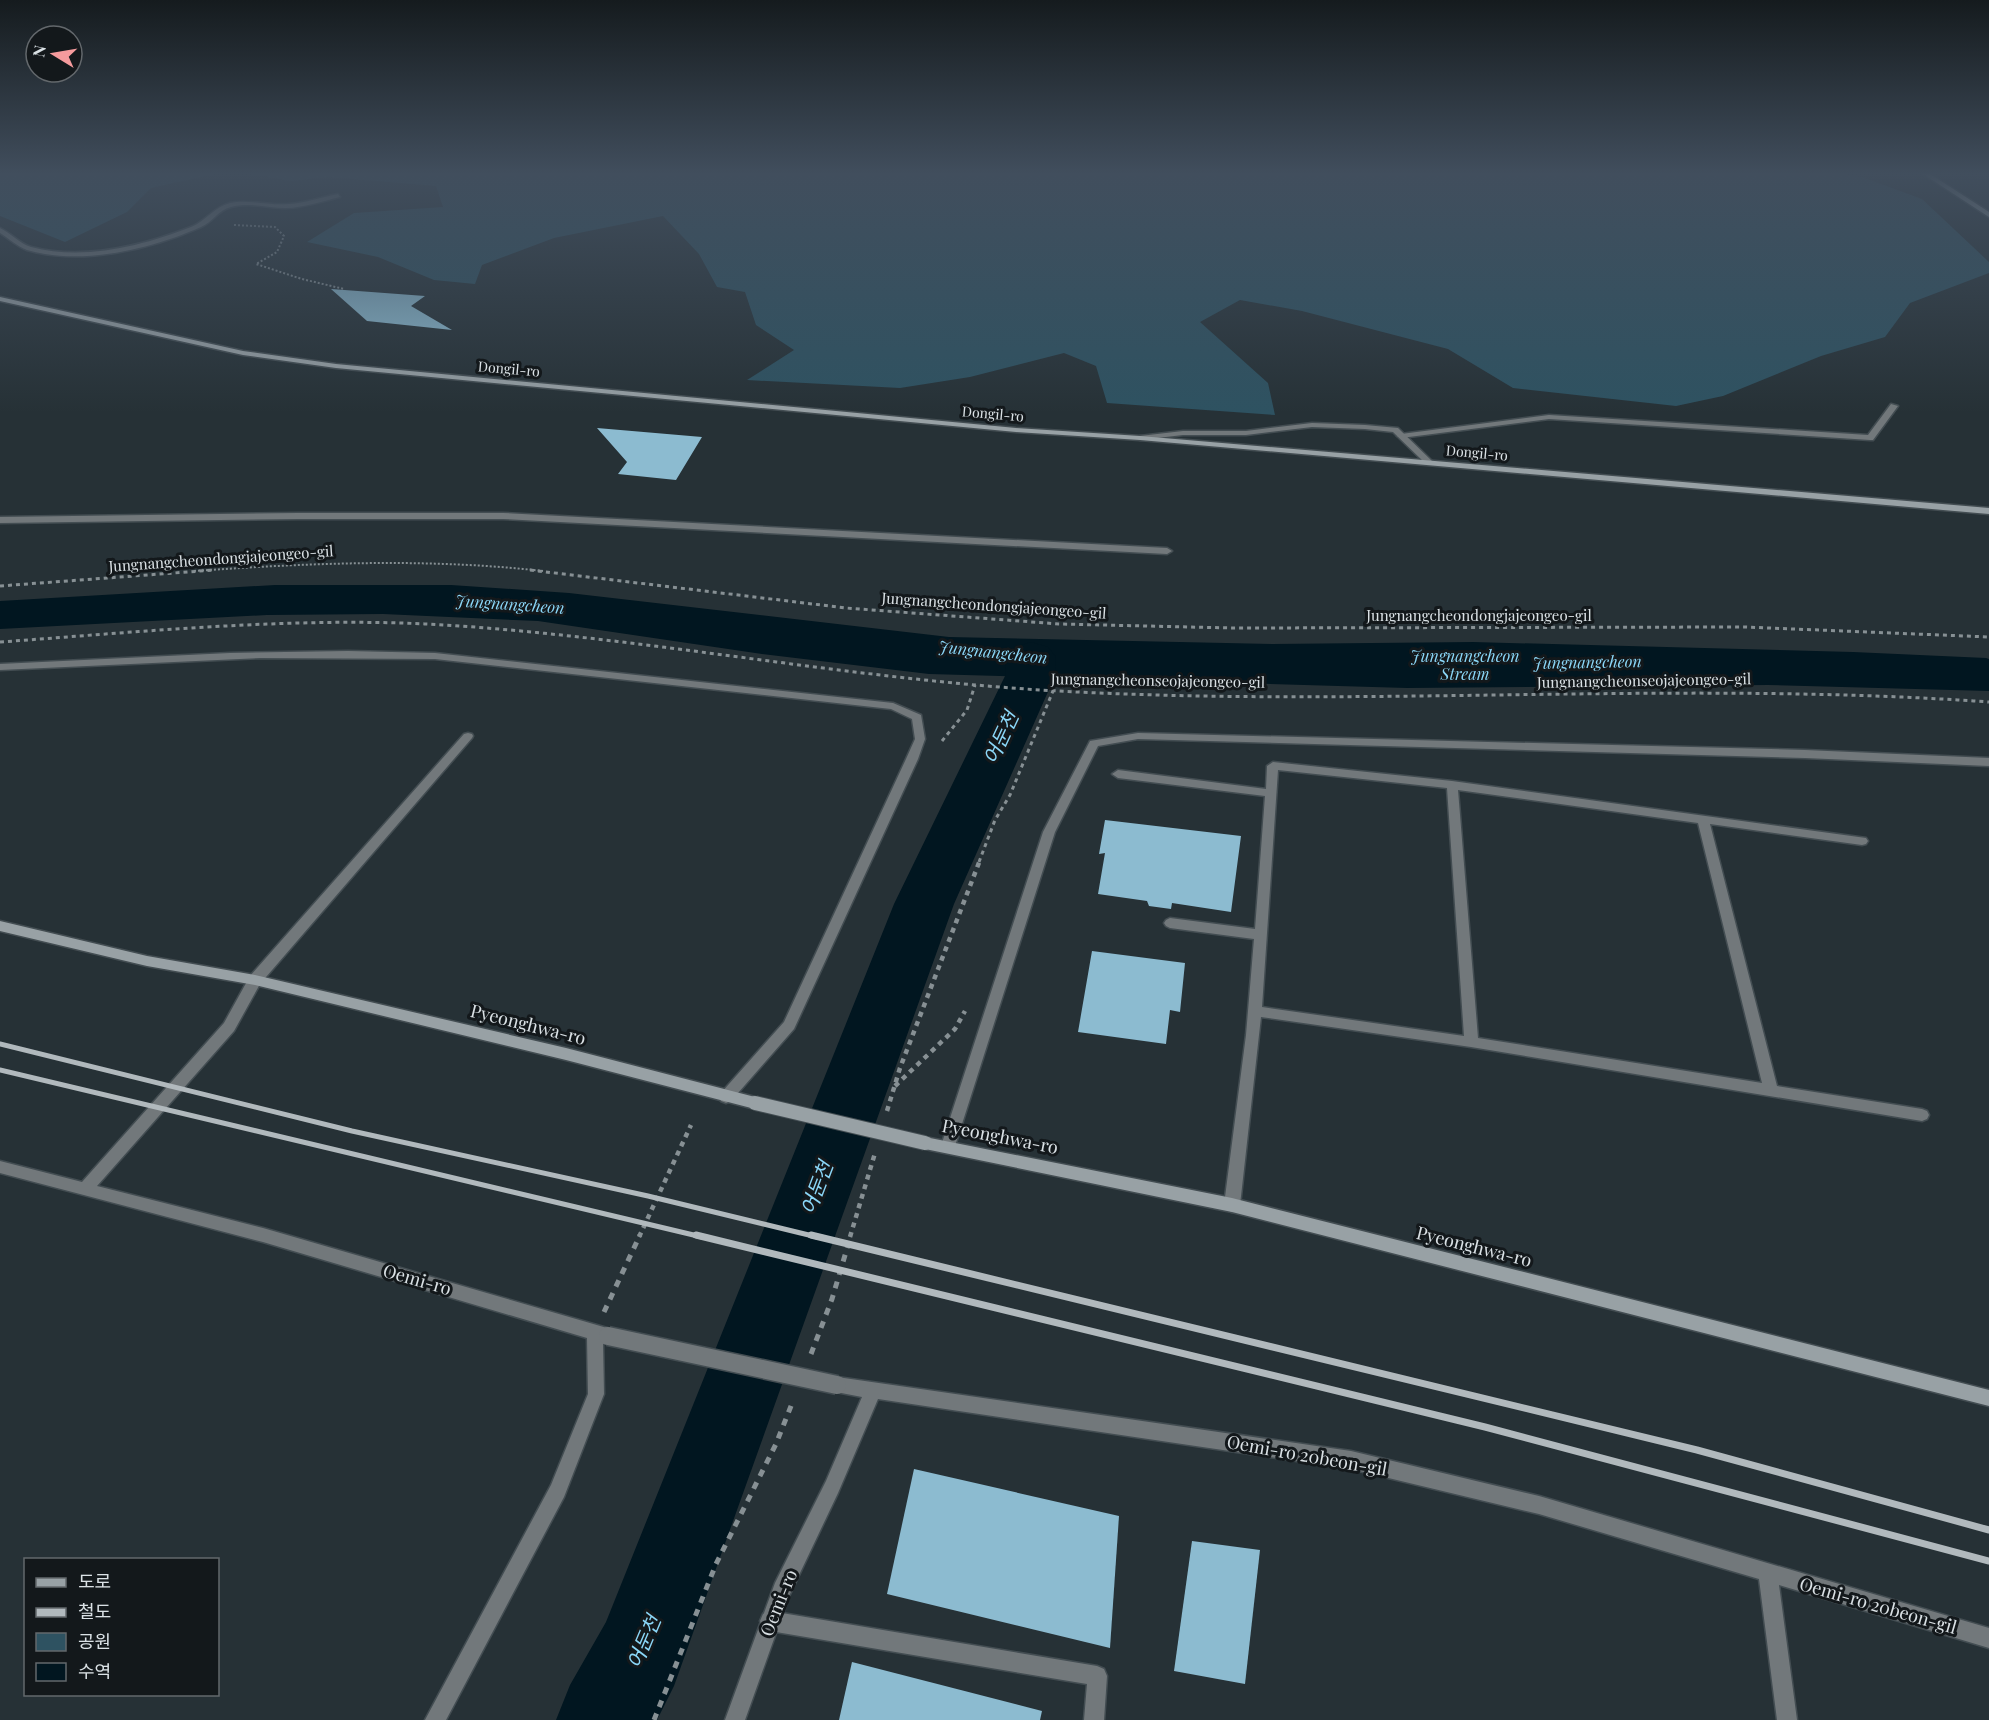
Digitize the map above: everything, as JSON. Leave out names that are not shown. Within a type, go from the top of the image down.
[{"type":"street","points":[[53,252],[104,252]]},
{"type":"street","name":"Dongil-ro","points":[[0,299],[220,348],[336,366],[1004,429],[1429,462],[1989,511]]},
{"type":"street","points":[[1401,436],[1549,417],[1870,438],[1894,406]]},
{"type":"street","points":[[1140,438],[1183,433],[1246,433],[1312,425],[1395,430],[1429,462]]},
{"type":"street","points":[[0,520],[503,516],[1167,551]]},
{"type":"street","points":[[0,667],[56,667],[203,657],[391,654],[458,658],[893,706],[917,717],[920,739],[912,759],[789,1025],[726,1097]]},
{"type":"street","points":[[85,1189],[230,1027],[255,980],[468,736]]},
{"type":"street","points":[[948,1146],[1049,832],[1094,743],[1138,736],[1239,738],[1805,754],[1989,762]]},
{"type":"street","points":[[1232,1205],[1255,1011],[1273,766],[1452,785],[1862,841]]},
{"type":"street","points":[[1118,774],[1271,793]]},
{"type":"street","points":[[1452,785],[1471,1042]]},
{"type":"street","points":[[1702,819],[1771,1090]]},
{"type":"street","points":[[1170,923],[1261,935]]},
{"type":"street","name":"Pyeonghwa-ro","points":[[0,926],[147,961],[255,980],[566,1054],[726,1097],[925,1143],[1232,1205],[1989,1398]]},
{"type":"street","points":[[1255,1011],[1471,1042],[1922,1115]]},
{"type":"street","name":"Oemi-ro","points":[[0,1167],[263,1235],[601,1334],[837,1385]]},
{"type":"street","points":[[435,1720],[558,1491],[596,1394],[601,1334]]},
{"type":"street","name":"Oemi-ro 20beon-gil","points":[[837,1385],[1351,1460],[1539,1505],[1989,1638]]},
{"type":"street","name":"Oemi-ro","points":[[735,1720],[782,1590],[832,1487],[873,1390]]},
{"type":"street","points":[[1768,1573],[1787,1720]]},
{"type":"street","points":[[770,1621],[1097,1676],[1094,1720]]},
{"type":"path","points":[[277,252],[256,264],[302,279],[344,289]]},
{"type":"path","name":"Jungnangcheondongjajeongeo-gil","points":[[0,586],[254,566],[420,563],[514,568],[846,608],[1059,624],[1233,628],[1745,627],[1989,638]]},
{"type":"path","name":"Jungnangcheonseojajeongeo-gil","points":[[912,759],[941,743],[967,710],[975,685],[1142,695],[1804,692],[1989,702]]},
{"type":"path","points":[[885,1120],[900,1068],[995,820],[1010,795],[1053,691]]},
{"type":"path","points":[[894,1087],[955,1029],[967,1009]]},
{"type":"path","points":[[601,1334],[691,1125]]},
{"type":"path","points":[[806,1366],[832,1299],[878,1143]]},
{"type":"path","points":[[654,1720],[716,1563],[776,1444],[794,1399]]},
{"type":"green space","points":[[356,252],[516,252],[482,265],[475,284],[434,280],[378,257]]},
{"type":"green space","points":[[697,252],[1979,252],[1989,262],[1989,273],[1910,303],[1885,337],[1821,356],[1723,396],[1676,406],[1513,388],[1448,349],[1302,311],[1240,300],[1200,322],[1268,383],[1275,415],[1107,403],[1096,366],[1064,353],[970,377],[900,388],[747,380],[794,350],[756,325],[745,292],[717,287]]},
{"type":"water","name":"Jungnangcheon Stream","points":[[275,585],[451,585],[569,593],[949,637],[1272,644],[1473,642],[1853,652],[1986,658],[1989,659],[1989,691],[1768,685],[1407,688],[929,674],[762,654],[538,621],[383,614],[267,615],[0,629],[0,601]]},
{"type":"building","points":[[331,289],[425,296],[411,306],[452,330],[367,321]]},
{"type":"building","points":[[597,428],[702,437],[676,480],[618,474],[627,462]]},
{"type":"building","points":[[1105,820],[1241,836],[1231,912],[1172,903],[1171,909],[1149,906],[1147,901],[1098,894],[1105,853],[1099,854]]},
{"type":"building","points":[[1092,951],[1185,963],[1180,1012],[1170,1010],[1166,1044],[1078,1032]]},
{"type":"building","points":[[914,1469],[1119,1516],[1110,1648],[887,1594]]},
{"type":"building","points":[[1192,1541],[1260,1550],[1245,1684],[1174,1671]]},
{"type":"building","points":[[852,1662],[1042,1711],[1040,1720],[839,1720]]},
{"type":"waterway","name":"어둔천","points":[[605,1720],[641,1653],[924,904],[1030,676],[1031,657]]},
{"type":"railway","points":[[0,1044],[352,1131],[648,1196],[817,1237]]},
{"type":"railway","points":[[0,1070],[702,1237]]},
{"type":"railway","points":[[696,1235],[1485,1427],[1989,1561]]},
{"type":"railway","points":[[811,1235],[1697,1450],[1989,1530]]},
{"type":"water label","name":"Jungnangcheon","points":[[510,604]]},
{"type":"water label","name":"Jungnangcheon","points":[[993,652]]},
{"type":"water label","name":"Jungnangcheon","points":[[1587,662]]}]
